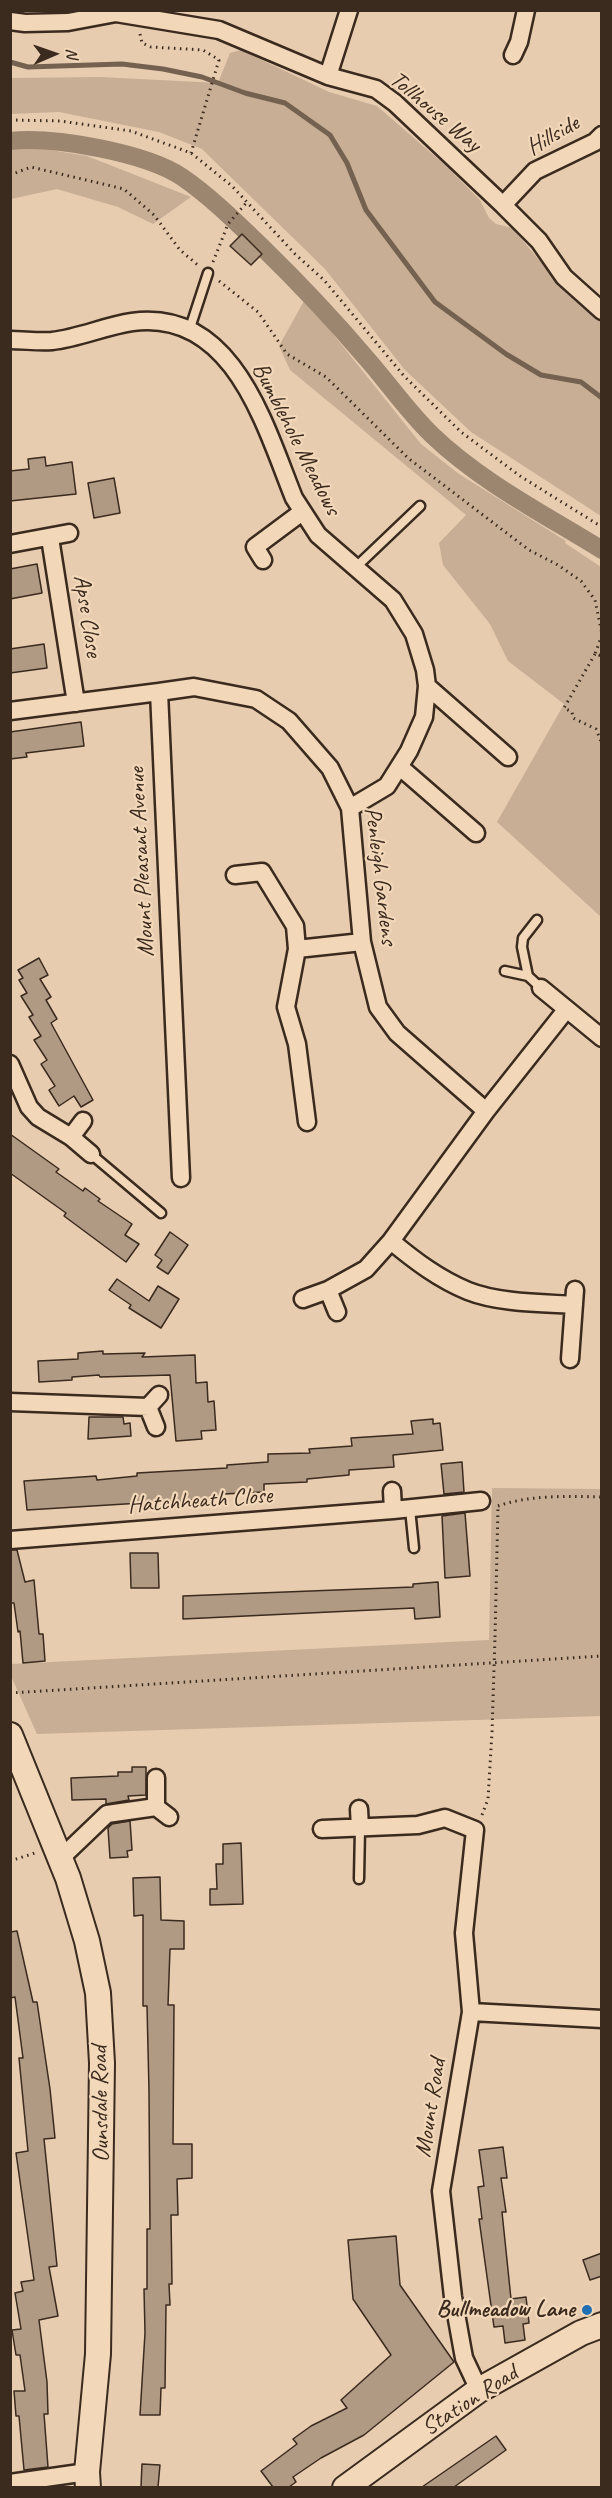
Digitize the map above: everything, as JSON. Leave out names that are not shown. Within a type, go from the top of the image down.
[{"type":"street","points":[[328,76],[349,10]]},
{"type":"street","points":[[513,55],[519,42],[526,10]]},
{"type":"street","name":"Tollhouse Way","points":[[10,21],[68,22],[116,13],[137,16],[162,15],[219,30],[328,76],[376,89],[394,103],[503,205],[539,241],[564,277],[602,311]]},
{"type":"street","name":"Hillside","points":[[503,205],[536,171],[595,142],[602,135]]},
{"type":"street","name":"Bumblehole Meadows","points":[[10,340],[52,341],[134,322],[172,323],[206,339],[234,367],[250,392],[302,512],[318,535],[393,600],[414,634],[427,686],[424,717],[400,767],[387,786],[350,808]]},
{"type":"street","points":[[263,560],[255,547],[302,512]]},
{"type":"street","points":[[10,544],[69,533]]},
{"type":"street","name":"Apse Close","points":[[50,538],[76,703]]},
{"type":"street","points":[[427,686],[508,757]]},
{"type":"street","name":"Penleigh Gardens","points":[[159,692],[194,687],[255,699],[289,721],[330,768],[350,808],[362,942],[378,1007],[397,1033],[486,1111]]},
{"type":"street","points":[[10,711],[159,692]]},
{"type":"street","name":"Mount Pleasant Avenue","points":[[159,692],[181,1178]]},
{"type":"street","points":[[400,767],[476,833]]},
{"type":"street","points":[[235,875],[262,873],[295,926],[297,949],[286,1007],[297,1044],[306,1122]]},
{"type":"street","points":[[297,949],[362,942]]},
{"type":"street","points":[[542,988],[602,1038]]},
{"type":"street","points":[[303,1299],[328,1290],[366,1269],[391,1240],[486,1111],[566,1010]]},
{"type":"street","points":[[10,1064],[29,1107],[38,1117],[71,1137],[91,1154]]},
{"type":"street","points":[[71,1137],[83,1121]]},
{"type":"street","points":[[391,1240],[419,1264],[469,1292],[506,1299],[574,1298],[570,1359]]},
{"type":"street","points":[[328,1290],[337,1312]]},
{"type":"street","points":[[10,1402],[153,1401],[156,1427]]},
{"type":"street","points":[[392,1491],[393,1510]]},
{"type":"street","name":"Hatchheath Close","points":[[10,1540],[410,1509],[481,1501]]},
{"type":"street","name":"Ounsdale Road","points":[[13,1740],[59,1851],[84,1931],[98,1993],[102,2063],[98,2354],[87,2480]]},
{"type":"street","points":[[59,1851],[107,1814],[162,1812],[156,1778]]},
{"type":"street","points":[[359,1809],[360,1828]]},
{"type":"street","points":[[322,1829],[418,1825],[445,1818],[475,1830]]},
{"type":"street","name":"Mount Road","points":[[475,1830],[464,1933],[471,2013],[441,2191],[453,2297],[462,2348],[479,2390]]},
{"type":"street","points":[[471,2013],[602,2019]]},
{"type":"street","name":"Station Road","points":[[345,2487],[479,2390],[581,2333],[602,2325]]},
{"type":"street","points":[[10,2483],[87,2480]]},
{"type":"lane","points":[[189,331],[208,273]]},
{"type":"lane","points":[[356,567],[420,506]]},
{"type":"lane","points":[[528,976],[522,947],[523,938],[537,920]]},
{"type":"lane","points":[[505,971],[528,976],[542,988]]},
{"type":"lane","points":[[91,1154],[161,1214]]},
{"type":"lane","points":[[410,1509],[414,1548]]},
{"type":"lane","points":[[359,1879],[360,1828]]},
{"type":"path","points":[[137,16],[142,43],[151,47],[203,51],[219,60],[191,153]]},
{"type":"path","points":[[10,120],[60,121],[131,131],[191,153],[232,186],[295,254],[324,280],[404,376],[461,432],[520,476],[602,527]]},
{"type":"path","points":[[10,176],[31,167],[124,189],[154,215],[180,250],[258,312],[287,354],[326,377],[408,458],[529,550],[581,581],[595,600],[602,634],[595,654],[564,708],[572,712],[573,718],[596,729],[602,744]]},
{"type":"path","points":[[208,273],[228,224],[247,202]]},
{"type":"path","points":[[595,654],[602,656]]},
{"type":"path","points":[[481,1501],[498,1506],[510,1502],[602,1497]]},
{"type":"path","points":[[475,1830],[488,1799],[498,1506]]},
{"type":"path","points":[[10,1693],[602,1656]]},
{"type":"path","points":[[10,1861],[59,1851]]},
{"type":"shaded area","points":[[241,50],[329,92],[377,106],[445,165],[480,200],[489,218],[496,224],[512,228],[557,281],[601,320],[601,516],[471,432],[405,370],[325,269],[202,149],[159,132],[59,112],[11,114],[10,78],[100,77],[218,83],[230,53]]},
{"type":"shaded area","points":[[26,146],[87,156],[191,197],[153,224],[118,207],[57,189],[11,199],[11,149]]},
{"type":"shaded area","points":[[305,299],[421,444],[459,474],[566,541],[565,543],[601,567],[601,917],[497,822],[564,704],[508,661],[490,624],[443,565],[439,543],[466,515],[290,370],[279,346]]},
{"type":"shaded area","points":[[492,1488],[601,1489],[601,1716],[37,1734],[11,1676],[11,1664],[489,1640]]},
{"type":"building","points":[[242,234],[262,254],[251,265],[230,246]]},
{"type":"building","points":[[45,457],[46,466],[72,462],[76,494],[10,501],[10,471],[29,469],[28,459]]},
{"type":"building","points":[[114,478],[120,513],[94,518],[88,483]]},
{"type":"building","points":[[37,564],[42,593],[10,599],[10,569]]},
{"type":"building","points":[[44,644],[47,668],[10,673],[10,649]]},
{"type":"building","points":[[81,722],[84,746],[26,753],[27,757],[10,759],[10,732]]},
{"type":"building","points":[[39,958],[48,975],[40,979],[51,997],[46,1000],[57,1019],[51,1023],[93,1100],[81,1107],[74,1096],[59,1106],[49,1090],[55,1086],[41,1064],[47,1060],[34,1040],[41,1036],[29,1017],[33,1015],[21,996],[27,993],[19,980],[23,978],[18,970]]},
{"type":"building","points":[[10,1134],[59,1169],[56,1172],[83,1191],[85,1188],[100,1199],[98,1201],[132,1224],[125,1235],[139,1244],[126,1262],[64,1216],[66,1213],[10,1173]]},
{"type":"building","points":[[170,1232],[188,1245],[168,1274],[157,1267],[162,1260],[155,1255]]},
{"type":"building","points":[[117,1279],[149,1301],[158,1286],[179,1299],[161,1328],[129,1308],[131,1305],[109,1290]]},
{"type":"building","points":[[103,1351],[103,1354],[145,1353],[142,1357],[195,1355],[196,1383],[207,1382],[208,1402],[214,1401],[216,1430],[201,1431],[202,1439],[176,1441],[170,1375],[100,1377],[99,1375],[72,1377],[72,1380],[39,1382],[38,1361],[78,1359],[78,1353]]},
{"type":"building","points":[[89,1417],[123,1417],[124,1424],[130,1423],[131,1436],[88,1439]]},
{"type":"building","points":[[433,1419],[433,1424],[440,1423],[443,1450],[393,1455],[394,1467],[349,1470],[349,1475],[307,1479],[307,1482],[264,1484],[264,1492],[223,1494],[223,1498],[27,1510],[24,1481],[96,1476],[97,1480],[137,1476],[137,1473],[227,1468],[227,1465],[268,1462],[268,1454],[310,1453],[309,1449],[352,1446],[351,1438],[413,1434],[411,1421]]},
{"type":"building","points":[[462,1462],[464,1492],[444,1494],[441,1464]]},
{"type":"building","points":[[465,1513],[470,1576],[445,1578],[442,1516]]},
{"type":"building","points":[[10,1550],[17,1550],[25,1582],[34,1580],[39,1634],[43,1634],[45,1661],[23,1663],[14,1603],[10,1603]]},
{"type":"building","points":[[130,1553],[158,1553],[159,1588],[131,1588]]},
{"type":"building","points":[[438,1582],[440,1617],[415,1619],[414,1608],[183,1619],[183,1596],[413,1587],[413,1584]]},
{"type":"building","points":[[132,1767],[146,1767],[146,1795],[128,1796],[129,1800],[106,1804],[106,1799],[72,1800],[71,1778],[118,1776],[118,1772],[132,1772]]},
{"type":"building","points":[[130,1821],[132,1850],[127,1851],[128,1857],[110,1858],[108,1828],[112,1824]]},
{"type":"building","points":[[241,1843],[243,1904],[210,1905],[210,1889],[217,1889],[216,1864],[223,1864],[223,1844]]},
{"type":"building","points":[[160,1877],[161,1920],[184,1921],[184,1949],[170,1949],[168,2005],[174,2005],[173,2144],[192,2144],[192,2178],[177,2179],[178,2215],[171,2215],[172,2284],[169,2284],[170,2305],[166,2305],[165,2388],[161,2388],[160,2415],[140,2415],[145,2333],[144,2289],[147,2289],[147,2229],[150,2229],[149,2091],[147,2006],[143,2006],[143,1915],[134,1916],[133,1878]]},
{"type":"building","points":[[17,1931],[33,2002],[37,2002],[50,2089],[55,2138],[44,2139],[57,2266],[49,2267],[58,2316],[39,2320],[47,2382],[48,2414],[44,2414],[48,2467],[24,2470],[19,2416],[16,2416],[14,2391],[25,2391],[20,2355],[16,2355],[12,2330],[21,2329],[15,2293],[23,2291],[21,2282],[34,2280],[16,2153],[28,2151],[19,2058],[23,2058],[15,1997],[10,1998],[10,1932]]},
{"type":"building","points":[[503,2147],[507,2178],[501,2178],[506,2212],[502,2212],[511,2299],[526,2297],[529,2323],[523,2324],[525,2340],[505,2343],[503,2326],[494,2327],[479,2219],[482,2219],[478,2187],[484,2186],[479,2150]]},
{"type":"building","points":[[396,2236],[400,2285],[454,2362],[364,2435],[321,2458],[293,2477],[296,2482],[289,2487],[273,2487],[261,2471],[297,2444],[293,2439],[311,2426],[347,2408],[341,2400],[391,2355],[353,2299],[348,2240]]},
{"type":"building","points":[[602,2253],[602,2276],[590,2280],[583,2260]]},
{"type":"building","points":[[496,2436],[506,2450],[454,2487],[422,2487]]},
{"type":"building","points":[[142,2464],[160,2465],[158,2487],[141,2487]]},
{"type":"waterway","points":[[10,62],[28,67],[122,64],[163,69],[202,77],[245,93],[285,103],[330,135],[347,163],[366,210],[435,302],[506,354],[541,375],[581,382],[602,398]]},
{"type":"waterway","points":[[10,141],[50,141],[99,148],[146,161],[182,177],[223,210],[288,273],[354,344],[415,417],[451,452],[492,483],[602,550]]},
{"type":"place","name":"Bullmeadow Lane","points":[[587,2310]]}]
